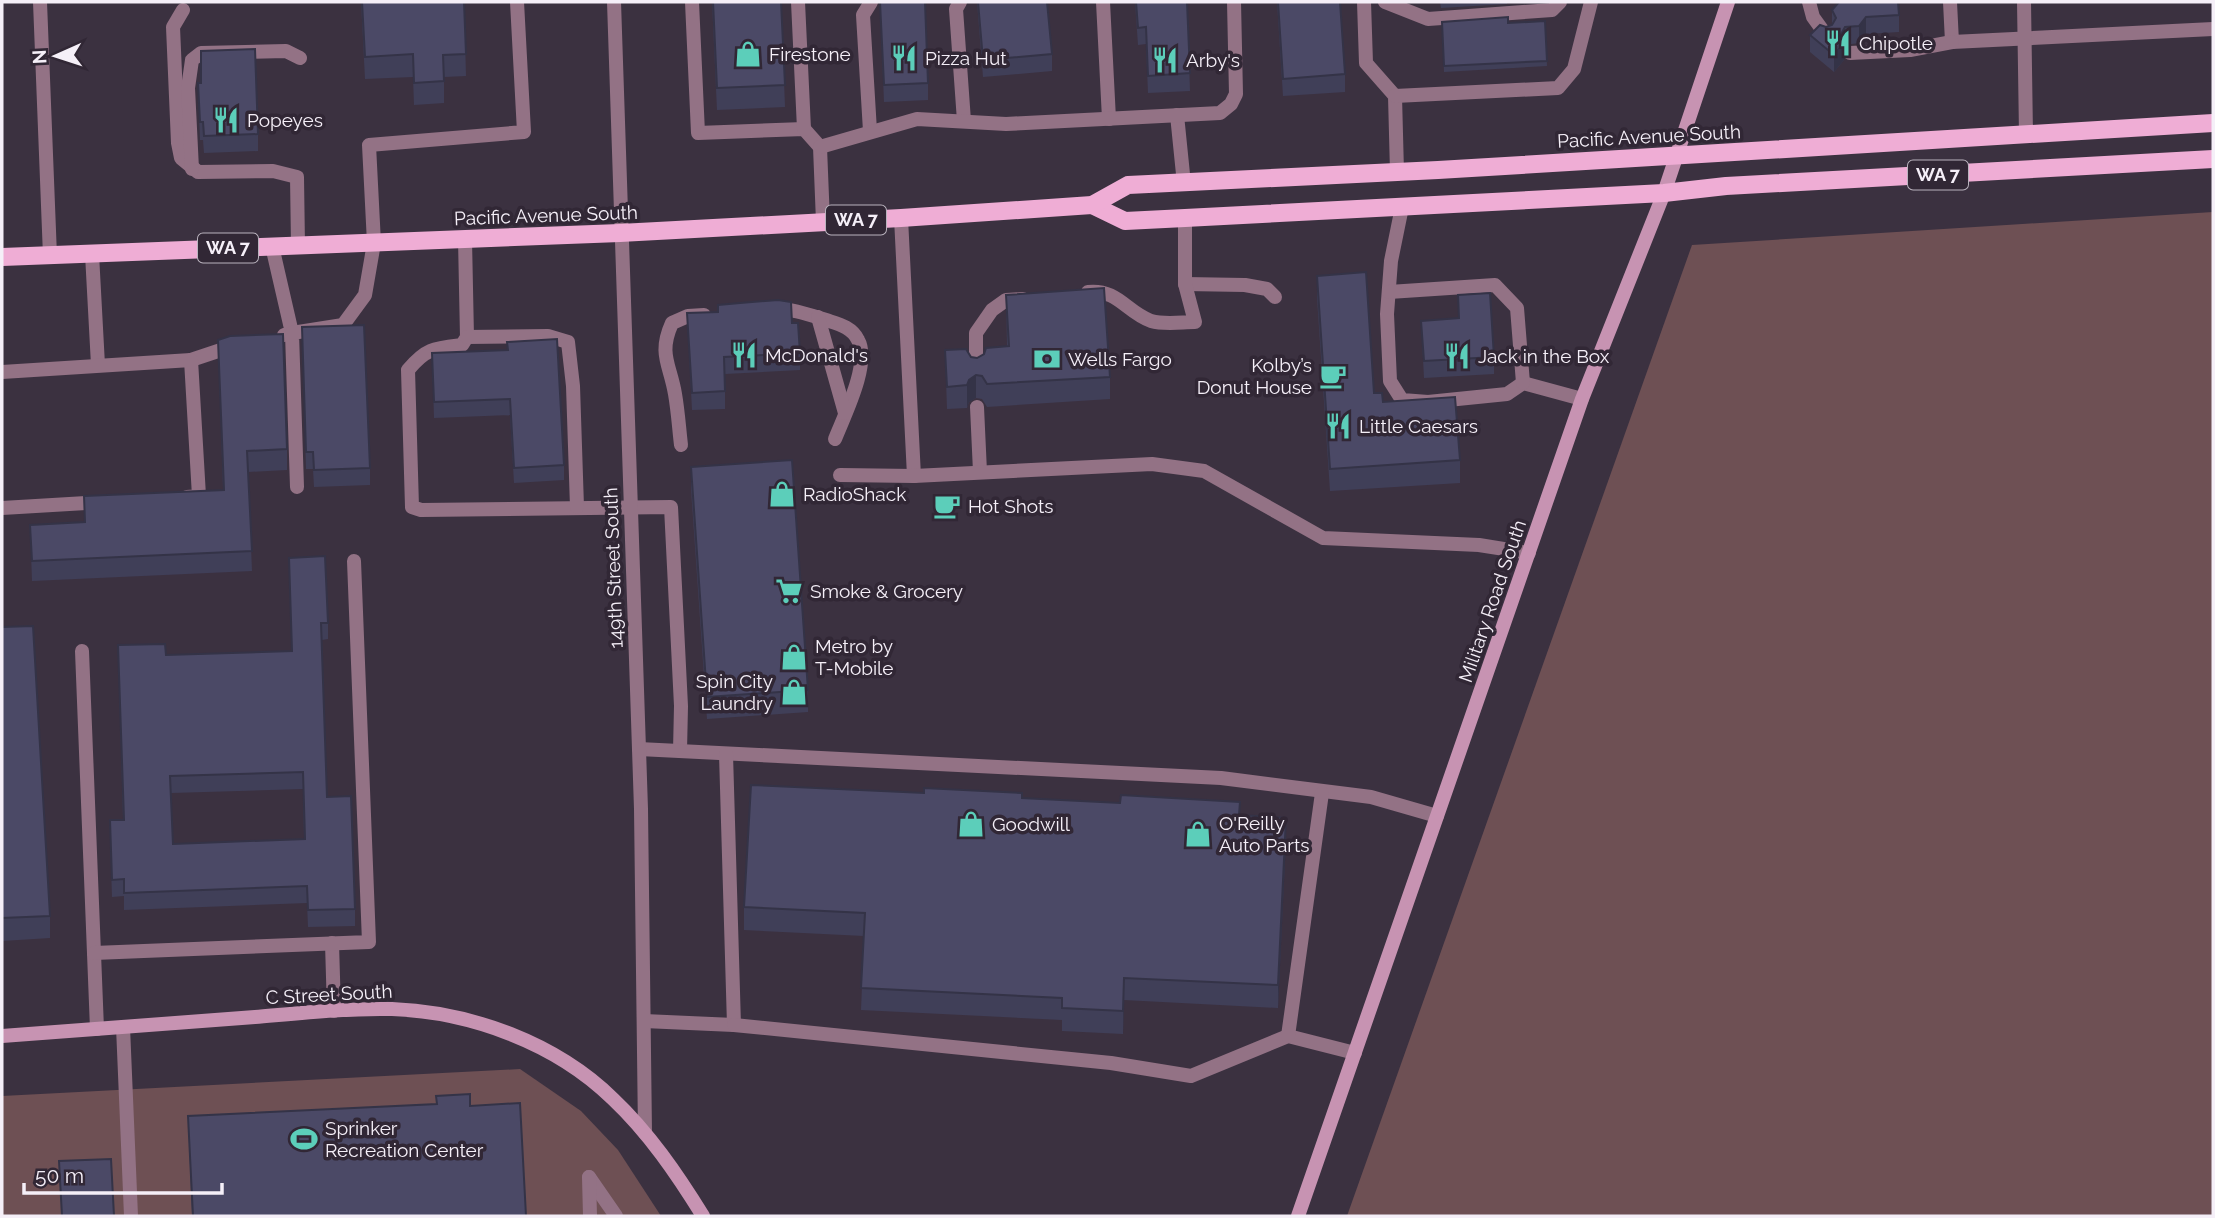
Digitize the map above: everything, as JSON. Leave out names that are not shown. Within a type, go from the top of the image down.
[{"type":"main road","name":"Military Road South","points":[[1298,1216],[1582,399],[1664,193],[1728,2]]},
{"type":"main road","name":"Pacific Avenue South","points":[[2,257],[620,233],[901,218],[1092,205],[1128,186],[2213,123]]},
{"type":"main road","name":"Pacific Avenue South","points":[[1092,205],[1125,221],[1664,193],[1726,186],[2213,159]]},
{"type":"main road","name":"C Street South","points":[[2,1036],[334,1011],[395,1009],[473,1021],[517,1036],[587,1076],[613,1098],[645,1133],[681,1180],[703,1216]]},
{"type":"street","points":[[40,2],[50,256]]},
{"type":"street","points":[[268,338],[343,325],[365,295],[374,243],[369,145],[524,132],[517,2]]},
{"type":"street","name":"149th Street South","points":[[614,2],[639,749],[645,1133]]},
{"type":"street","points":[[692,2],[698,133],[804,129]]},
{"type":"street","points":[[798,2],[804,129],[820,147],[823,222]]},
{"type":"street","points":[[870,131],[863,15],[871,2]]},
{"type":"street","points":[[960,2],[956,9],[964,121]]},
{"type":"street","points":[[1102,2],[1109,119]]},
{"type":"street","points":[[820,147],[917,119],[1006,124],[1220,113],[1231,104],[1236,94],[1234,2]]},
{"type":"street","points":[[1364,2],[1366,63],[1395,96],[1396,172]]},
{"type":"street","points":[[1385,2],[1428,19],[1552,10],[1560,2]]},
{"type":"street","points":[[1395,96],[1558,88],[1574,69],[1591,2]]},
{"type":"street","points":[[1809,2],[1813,17],[1826,35]]},
{"type":"street","points":[[1950,2],[1952,42]]},
{"type":"street","points":[[2024,2],[2026,135]]},
{"type":"street","points":[[183,10],[173,27],[181,158],[198,172],[272,171],[297,177],[298,246]]},
{"type":"street","points":[[1850,53],[1910,50],[1952,42],[2213,29]]},
{"type":"street","points":[[192,169],[188,88],[192,60],[201,52],[286,51],[300,58]]},
{"type":"street","points":[[1177,115],[1184,184]]},
{"type":"street","points":[[1402,207],[1391,261],[1389,292],[1390,381],[1402,400],[1429,402],[1507,394],[1523,383],[1582,399]]},
{"type":"street","points":[[901,218],[914,476]]},
{"type":"street","points":[[1071,294],[1103,291],[1154,322],[1195,322],[1185,284],[1185,218]]},
{"type":"street","points":[[465,239],[467,337],[462,345],[440,348],[421,355],[408,370],[412,507],[421,510],[671,507],[681,706],[680,751]]},
{"type":"street","points":[[272,246],[292,333],[297,487]]},
{"type":"street","points":[[92,254],[98,365]]},
{"type":"street","points":[[1185,284],[1245,285],[1267,289],[1275,297]]},
{"type":"street","points":[[1389,292],[1495,285],[1517,308],[1523,383]]},
{"type":"street","points":[[976,371],[976,333],[992,310],[1006,300],[1032,298]]},
{"type":"street","points":[[752,311],[778,309],[818,317],[846,326],[858,340],[862,358],[857,382],[835,439]]},
{"type":"street","points":[[681,445],[675,392],[666,362],[664,340],[672,323],[688,316],[714,314]]},
{"type":"street","points":[[818,317],[845,413]]},
{"type":"street","points":[[467,337],[548,336],[568,342],[573,386],[577,508]]},
{"type":"street","points":[[2,372],[191,360],[243,344]]},
{"type":"street","points":[[172,498],[199,496],[191,360]]},
{"type":"street","points":[[977,407],[980,472]]},
{"type":"street","points":[[840,475],[914,476],[1152,464],[1204,471],[1323,538],[1479,545],[1529,554]]},
{"type":"street","points":[[2,508],[120,501]]},
{"type":"street","points":[[94,953],[369,942],[354,561]]},
{"type":"street","points":[[82,651],[97,1029]]},
{"type":"street","points":[[639,749],[1221,778],[1322,793],[1371,797],[1437,816]]},
{"type":"street","points":[[726,754],[734,1025]]},
{"type":"street","points":[[1288,1036],[1322,793]]},
{"type":"street","points":[[332,943],[334,1011]]},
{"type":"street","points":[[644,1021],[734,1025],[1111,1063],[1191,1076],[1288,1036],[1355,1053]]},
{"type":"street","points":[[123,1027],[131,1216]]},
{"type":"street","points":[[590,1216],[589,1177],[616,1216]]},
{"type":"shaded area","points":[[2213,212],[2213,1216],[1347,1216],[1692,245]]},
{"type":"shaded area","name":"Sprinker Recreation Center","points":[[520,1069],[581,1111],[618,1150],[661,1216],[2,1216],[2,1096]]},
{"type":"building","points":[[362,2],[464,2],[466,54],[443,55],[444,81],[414,83],[413,54],[365,57]]},
{"type":"building","name":"Firestone","points":[[713,2],[781,2],[785,85],[717,88]]},
{"type":"building","name":"Pizza Hut","points":[[880,2],[925,2],[928,83],[884,85]]},
{"type":"building","points":[[978,2],[1047,2],[1052,54],[983,60]]},
{"type":"building","name":"Arby's","points":[[1136,2],[1187,2],[1190,73],[1148,76],[1146,27],[1138,28]]},
{"type":"building","points":[[1278,2],[1340,2],[1345,74],[1283,79]]},
{"type":"building","points":[[1839,2],[1898,2],[1899,15],[1866,17],[1859,26],[1845,27],[1840,36],[1844,43],[1834,55],[1810,35],[1820,25],[1832,25],[1836,18],[1832,10]]},
{"type":"building","points":[[1508,17],[1508,23],[1545,21],[1547,61],[1444,66],[1442,22]]},
{"type":"building","name":"Popeyes","points":[[255,49],[258,134],[204,136],[203,122],[200,122],[198,83],[201,83],[201,51]]},
{"type":"building","points":[[1366,272],[1374,393],[1382,393],[1383,402],[1455,397],[1460,460],[1330,469],[1317,276]]},
{"type":"building","points":[[1104,288],[1110,377],[987,384],[982,376],[976,375],[967,385],[947,387],[945,350],[966,349],[971,357],[977,358],[984,354],[986,348],[1009,346],[1006,295]]},
{"type":"building","name":"Jack in the Box","points":[[1490,293],[1494,357],[1424,361],[1421,321],[1459,318],[1458,295]]},
{"type":"building","name":"McDonald's","points":[[778,300],[791,302],[792,323],[798,323],[800,353],[724,357],[725,391],[692,393],[687,313],[718,312],[718,305]]},
{"type":"building","points":[[364,325],[370,468],[314,470],[313,452],[306,452],[302,327]]},
{"type":"building","points":[[283,334],[287,449],[247,451],[252,551],[32,561],[30,525],[85,522],[84,496],[224,490],[218,340],[230,336]]},
{"type":"building","points":[[557,339],[564,465],[514,468],[510,399],[434,402],[432,353],[508,350],[507,342]]},
{"type":"building","points":[[792,460],[808,690],[707,697],[691,467]]},
{"type":"building","points":[[325,556],[328,623],[321,623],[327,797],[351,796],[355,909],[308,910],[307,886],[124,893],[124,879],[112,880],[110,820],[124,820],[118,645],[165,644],[166,655],[292,651],[289,558]],"holes":[[[303,772],[305,839],[173,844],[170,776]]]},
{"type":"building","points":[[33,626],[50,916],[2,918],[2,627]]},
{"type":"building","points":[[751,785],[924,793],[924,788],[1022,793],[1022,798],[1120,803],[1121,795],[1240,802],[1239,815],[1286,818],[1278,985],[1124,978],[1123,1011],[1062,1008],[1062,998],[861,988],[865,913],[744,907]]},
{"type":"building","points":[[470,1094],[470,1106],[520,1103],[526,1216],[193,1216],[188,1116],[437,1104],[436,1096]]},
{"type":"building","points":[[111,1159],[114,1216],[62,1216],[59,1161]]},
{"type":"place","name":"Chipotle","points":[[1838,43]]},
{"type":"place","name":"Firestone","points":[[748,54]]},
{"type":"place","name":"Pizza Hut","points":[[904,58]]},
{"type":"place","name":"Arby's","points":[[1165,60]]},
{"type":"place","name":"Popeyes","points":[[226,120]]},
{"type":"place","name":"McDonald's","points":[[744,355]]},
{"type":"place","name":"Jack in the Box","points":[[1457,356]]},
{"type":"place","name":"Wells Fargo","points":[[1047,359]]},
{"type":"place","name":"Kolby’s Donut House","points":[[1333,376]]},
{"type":"place","name":"Little Caesars","points":[[1338,426]]},
{"type":"place","name":"RadioShack","points":[[782,494]]},
{"type":"place","name":"Hot Shots","points":[[947,506]]},
{"type":"place","name":"Smoke & Grocery","points":[[789,591]]},
{"type":"place","name":"Metro by T-Mobile","points":[[794,657]]},
{"type":"place","name":"Spin City Laundry","points":[[794,692]]},
{"type":"place","name":"Goodwill","points":[[971,824]]},
{"type":"place","name":"O'Reilly Auto Parts","points":[[1198,834]]},
{"type":"place","name":"Sprinker Recreation Center","points":[[304,1139]]}]
